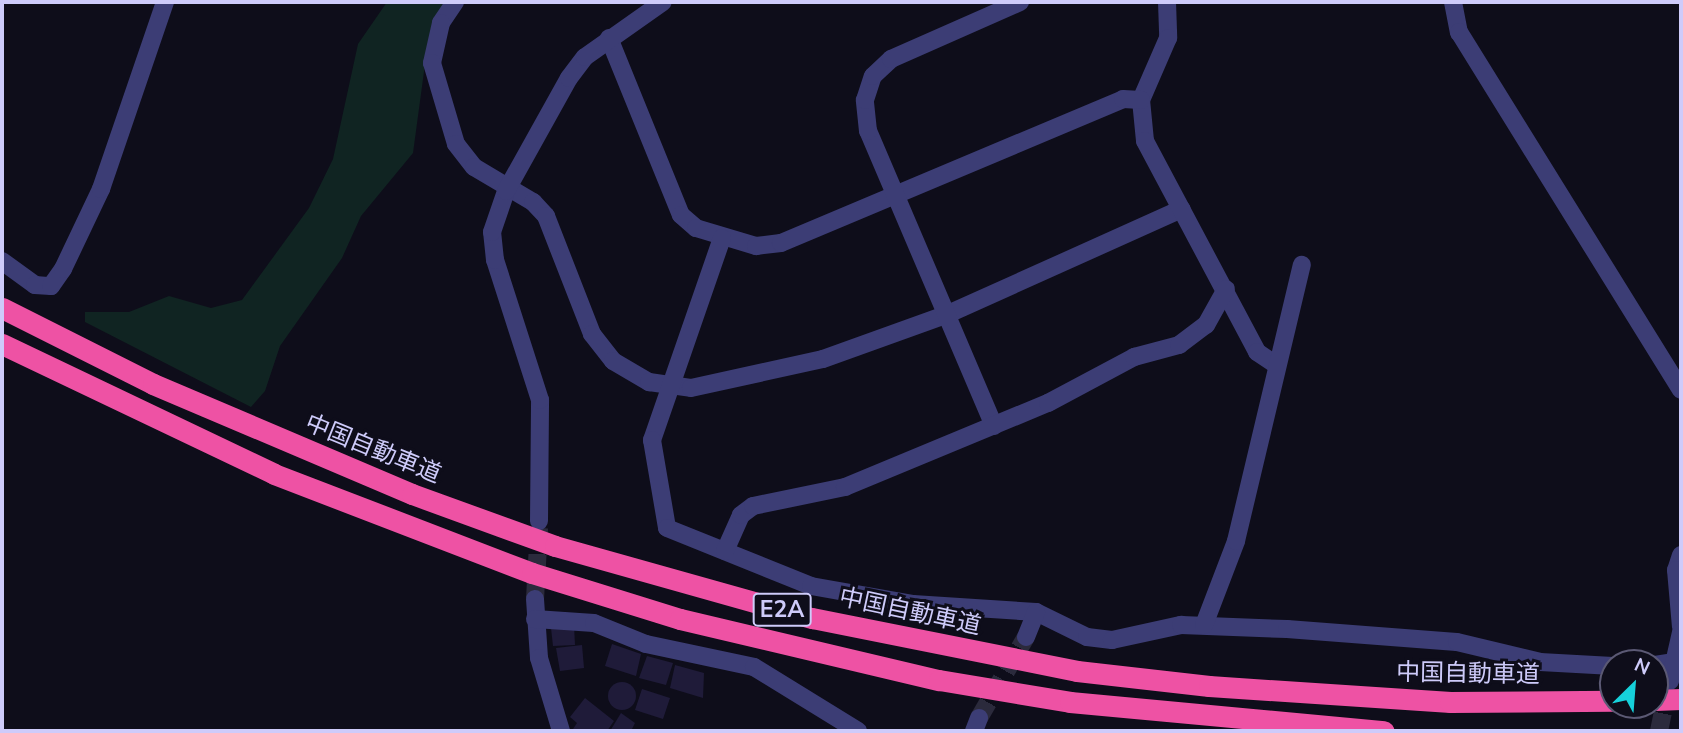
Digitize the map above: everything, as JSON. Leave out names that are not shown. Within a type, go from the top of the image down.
[{"type":"highway","name":"中国自動車道","points":[[2,308],[153,384],[412,494],[555,546],[812,618],[1077,671],[1209,686],[1450,702],[1599,701]]},
{"type":"highway","name":"E2A","points":[[2,344],[274,474],[532,573],[680,620],[939,680],[1070,702],[1384,731]]},
{"type":"street","points":[[2,261],[35,285],[51,286],[62,269],[101,189],[165,2]]},
{"type":"street","points":[[456,2],[441,23],[432,63],[442,111],[456,144],[474,167],[506,191],[533,202],[546,216],[592,334],[613,361],[670,387],[778,373],[947,314],[1182,209]]},
{"type":"street","points":[[539,521],[540,400],[495,260],[492,232],[506,191],[569,78],[610,38],[663,2]]},
{"type":"street","points":[[995,426],[868,131],[865,100],[873,76],[891,59],[1020,2]]},
{"type":"street","points":[[1167,2],[1168,38],[1141,100],[1138,118],[1145,141],[1226,289],[1256,352],[1276,365]]},
{"type":"street","points":[[1453,2],[1460,32],[1681,390]]},
{"type":"street","points":[[610,38],[657,146],[671,200],[696,228],[722,238],[757,246],[781,243],[1123,99],[1141,100]]},
{"type":"street","points":[[722,238],[652,440],[667,528],[767,571],[851,596],[1037,612],[1087,637],[1112,640],[1204,625],[1457,642],[1540,662],[1599,665]]},
{"type":"street","points":[[1204,625],[1236,541],[1302,265]]},
{"type":"street","points":[[725,551],[741,515],[753,506],[845,487],[1048,403],[1089,376],[1194,337],[1226,289]]},
{"type":"street","points":[[1670,681],[1679,661],[1681,630],[1676,570],[1681,555]]},
{"type":"street","points":[[535,599],[539,658],[561,731]]},
{"type":"street","points":[[1026,637],[1037,612]]},
{"type":"street","points":[[535,619],[594,622],[646,644],[754,667],[858,731]]},
{"type":"green space","points":[[387,2],[444,2],[428,42],[413,153],[361,216],[342,258],[280,346],[265,391],[251,407],[85,322],[85,312],[129,312],[169,296],[211,308],[242,300],[309,208],[333,159],[358,44]]},
{"type":"building","points":[[574,625],[575,645],[553,646],[551,628]]},
{"type":"building","points":[[612,644],[641,654],[636,676],[605,666]]},
{"type":"building","points":[[582,645],[584,668],[560,671],[556,648]]},
{"type":"building","points":[[647,656],[673,663],[666,685],[639,678]]},
{"type":"building","points":[[675,665],[704,673],[703,698],[670,688]]},
{"type":"building","points":[[622,682],[632,686],[636,696],[632,706],[622,710],[612,706],[608,696],[612,686]]},
{"type":"building","points":[[642,689],[670,698],[663,719],[635,710]]},
{"type":"building","points":[[585,698],[614,721],[607,731],[573,729],[577,723],[570,717]]},
{"type":"building","points":[[621,713],[635,723],[631,731],[610,731]]},
{"type":"tunnel","points":[[535,599],[539,528]]},
{"type":"tunnel","points":[[979,718],[1026,637]]},
{"type":"tunnel","points":[[1659,731],[1662,719]]}]
